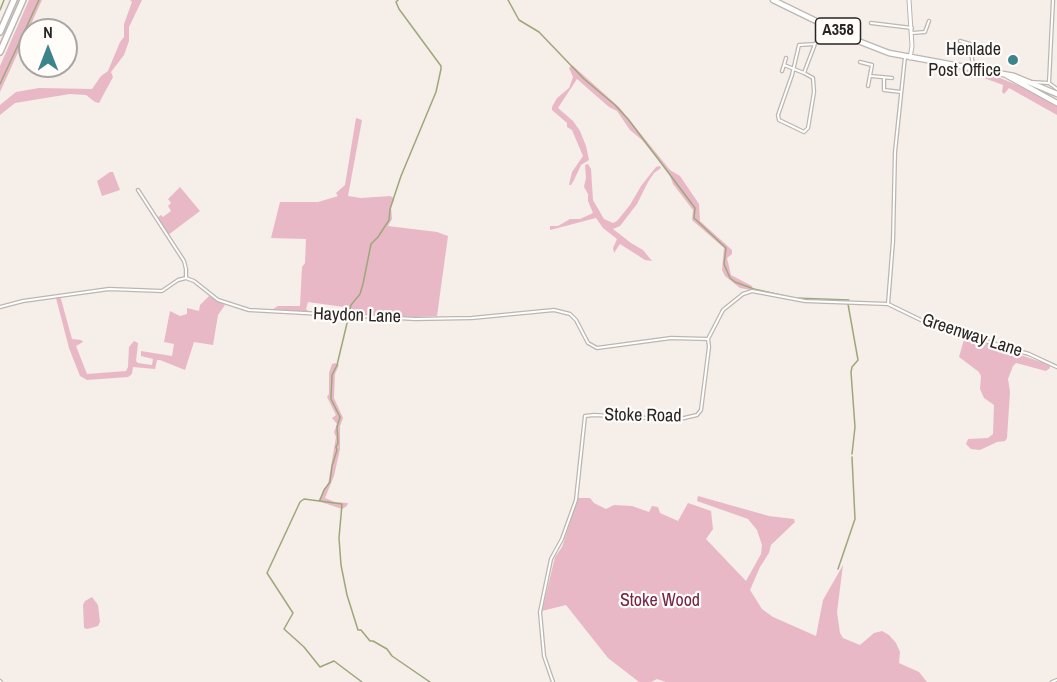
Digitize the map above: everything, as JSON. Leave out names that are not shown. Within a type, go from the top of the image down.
[{"type":"highway","points":[[0,33],[14,0]]},
{"type":"highway","points":[[0,52],[22,0]]},
{"type":"highway","name":"A358","points":[[773,0],[863,43],[908,58],[1014,76],[1057,94]]},
{"type":"highway","name":"A358","points":[[1006,75],[1057,103]]},
{"type":"street","points":[[888,304],[893,241],[895,152],[901,92],[912,33],[909,0]]},
{"type":"street","points":[[1048,83],[1053,0]]},
{"type":"street","points":[[926,36],[929,21]]},
{"type":"street","points":[[870,23],[912,28]]},
{"type":"street","points":[[804,73],[814,44],[826,26]]},
{"type":"street","points":[[912,33],[925,32]]},
{"type":"street","points":[[960,41],[970,44],[973,68]]},
{"type":"street","points":[[784,65],[793,68],[813,78],[814,92],[808,129],[804,132],[778,118],[793,68],[799,45],[814,44]]},
{"type":"street","points":[[782,71],[786,58]]},
{"type":"street","points":[[860,62],[871,63],[868,86]]},
{"type":"street","points":[[870,76],[892,78]]},
{"type":"street","points":[[884,78],[884,90],[901,92]]},
{"type":"street","points":[[1031,82],[1048,83],[1057,89]]},
{"type":"street","points":[[0,307],[23,301],[109,289],[162,291],[186,278],[184,261],[138,190]]},
{"type":"street","name":"Haydon Lane","points":[[186,278],[194,281],[218,300],[249,310],[415,319],[472,318],[554,310],[566,312],[574,317],[588,343],[597,348],[671,338],[708,339]]},
{"type":"street","name":"Stoke Road","points":[[553,682],[544,656],[540,612],[550,559],[564,534],[576,500],[585,416],[667,419],[697,414],[700,410],[709,347],[708,339],[725,308],[749,292],[766,292],[805,301],[888,304]]},
{"type":"street","name":"Greenway Lane","points":[[888,304],[929,324],[1021,351],[1057,367]]},
{"type":"street","points":[[1052,682],[1057,680]]},
{"type":"green space","points":[[29,0],[42,0],[34,18],[21,18]]},
{"type":"green space","points":[[130,0],[142,0],[129,27],[129,41],[124,55],[111,72],[113,77],[99,103],[86,95],[70,94],[15,103],[0,115],[0,105],[16,92],[39,88],[92,89],[101,76],[108,71],[124,37],[124,24],[132,2]]},
{"type":"green space","points":[[18,25],[18,53],[0,92],[0,66]]},
{"type":"green space","points":[[572,65],[619,107],[670,170],[680,176],[699,204],[700,221],[732,250],[732,254],[727,258],[731,275],[752,286],[751,290],[740,288],[725,276],[722,270],[724,248],[692,220],[693,210],[673,184],[669,173],[642,140],[630,130],[617,111],[609,107],[577,79],[558,108],[573,121],[580,131],[589,160],[581,165],[569,185],[572,172],[583,156],[572,130],[552,110],[552,107],[557,98],[569,88],[573,77],[569,68]]},
{"type":"green space","points":[[965,70],[995,76],[1025,88],[1057,105],[1057,115],[1009,88],[1004,94],[1003,85]]},
{"type":"green space","points":[[356,118],[362,120],[348,196],[361,198],[390,196],[394,200],[391,207],[392,219],[388,226],[437,232],[448,236],[437,316],[343,315],[344,307],[308,302],[306,309],[311,313],[273,309],[278,306],[300,306],[302,267],[305,263],[306,239],[271,238],[280,202],[318,202],[338,196],[336,193],[345,185]]},
{"type":"green space","points":[[588,164],[591,169],[593,200],[604,219],[613,223],[630,205],[656,167],[660,166],[661,168],[648,182],[637,204],[620,226],[613,229],[643,250],[652,261],[645,260],[620,244],[614,253],[613,248],[617,239],[603,228],[596,218],[550,230],[550,226],[558,226],[570,219],[580,219],[593,213],[584,187],[585,165]]},
{"type":"green space","points":[[113,172],[120,190],[102,196],[97,181]]},
{"type":"green space","points":[[180,187],[200,211],[168,235],[157,218],[171,211],[168,206],[171,203],[168,199]]},
{"type":"green space","points":[[209,296],[225,305],[218,315],[213,345],[194,342],[185,370],[157,360],[155,369],[133,367],[132,374],[128,377],[87,380],[80,376],[69,348],[56,298],[61,299],[72,339],[83,342],[76,346],[87,374],[126,371],[129,347],[134,341],[138,343],[136,361],[138,363],[152,365],[153,359],[141,356],[141,351],[172,356],[174,344],[164,342],[170,311],[180,316],[187,314],[187,308],[199,311],[200,305]]},
{"type":"green space","points":[[965,336],[1050,365],[1046,371],[1016,363],[1013,366],[1008,379],[1010,392],[1007,438],[1005,441],[980,450],[971,449],[966,444],[968,439],[988,438],[993,434],[994,405],[984,398],[980,389],[979,372],[959,357]]},
{"type":"green space","points":[[332,364],[339,365],[335,374],[334,398],[343,418],[334,476],[325,498],[348,503],[342,509],[318,501],[328,484],[336,437],[334,432],[337,424],[332,418],[336,415],[327,397],[329,373]]},
{"type":"green space","name":"Stoke Wood","points":[[698,496],[769,516],[794,519],[795,522],[771,545],[750,590],[762,609],[773,617],[816,636],[823,600],[843,565],[837,612],[843,638],[860,645],[874,633],[882,631],[896,643],[900,652],[899,663],[919,672],[927,682],[666,682],[657,679],[651,682],[639,682],[608,658],[566,605],[542,611],[555,557],[562,547],[578,498],[590,498],[594,503],[606,509],[614,505],[632,506],[649,512],[652,506],[658,507],[660,513],[678,521],[688,503],[711,511],[713,529],[706,539],[746,581],[761,554],[762,545],[757,530],[748,519],[697,501]]},
{"type":"green space","points":[[92,597],[98,605],[100,622],[98,626],[87,629],[84,628],[83,605]]},
{"type":"waterway","points":[[0,10],[4,0]]},
{"type":"waterway","points":[[0,84],[39,0]]},
{"type":"waterway","points":[[349,314],[351,305],[360,294],[371,244],[389,220],[390,209],[401,176],[436,92],[441,69],[399,9],[396,2],[398,0]]},
{"type":"waterway","points":[[508,0],[519,20],[539,32],[584,79],[628,119],[695,208],[694,218],[726,248],[724,264],[730,278],[754,289],[794,298],[849,300]]},
{"type":"waterway","points":[[848,304],[858,360],[851,372],[855,427],[852,454]]},
{"type":"waterway","points":[[320,500],[330,482],[337,450],[337,427],[340,417],[331,399],[332,375],[337,365],[348,319]]},
{"type":"waterway","points":[[838,569],[855,519],[852,457]]},
{"type":"waterway","points":[[362,682],[334,661],[320,667],[304,647],[284,629],[293,613],[267,573],[300,502],[304,499],[342,504],[339,538],[341,565],[358,630],[361,630],[370,641],[387,649],[392,656],[430,682]]},
{"type":"place","name":"Henlade Post Office","points":[[1013,60]]}]
